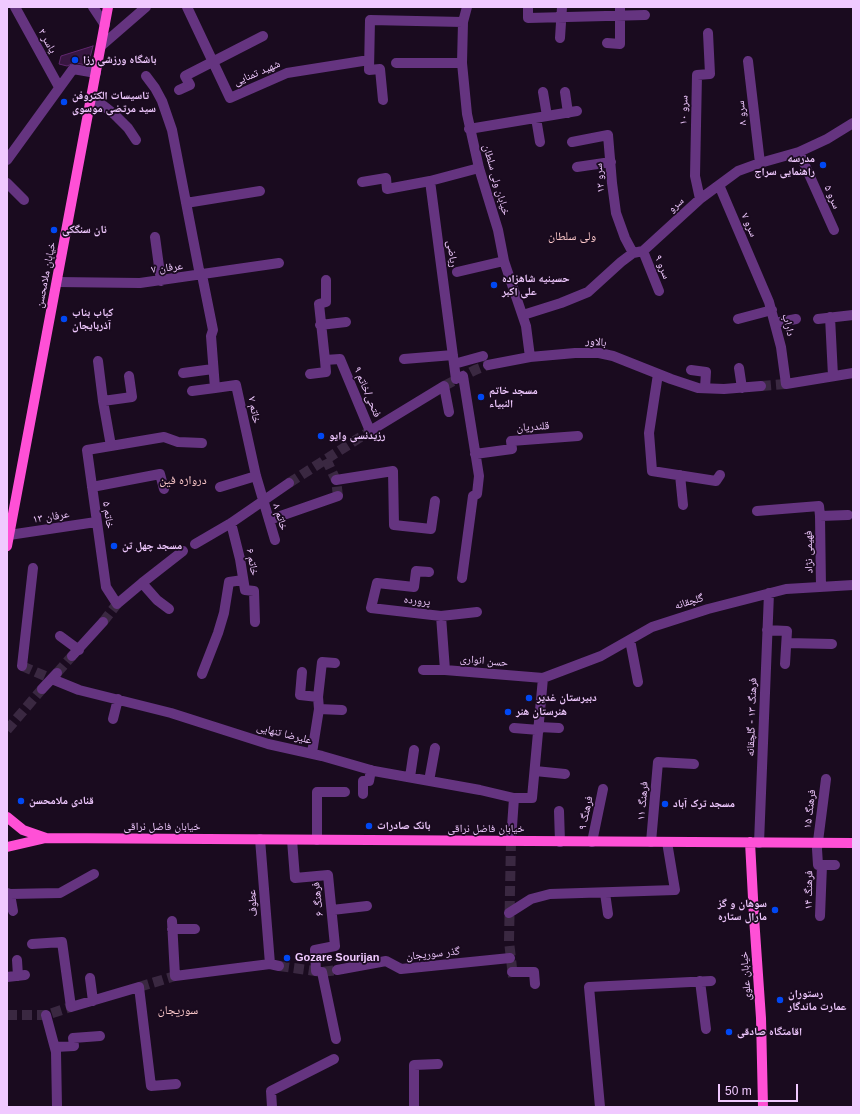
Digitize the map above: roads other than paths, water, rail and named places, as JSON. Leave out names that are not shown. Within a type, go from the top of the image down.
[{"type":"main road","name":"خیابان ملامحسن","points":[[8,542],[108,7]]},
{"type":"main road","points":[[7,818],[23,830],[46,838]]},
{"type":"main road","name":"خیابان فاضل نراقی","points":[[46,838],[853,843]]},
{"type":"main road","points":[[7,847],[46,838]]},
{"type":"main road","name":"خیابان علوی","points":[[754,842],[763,1107]]},
{"type":"street","name":"یاسر ۲","points":[[15,7],[59,87]]},
{"type":"street","points":[[93,7],[105,24]]},
{"type":"street","points":[[101,46],[146,7]]},
{"type":"street","name":"شهید تمنایی","points":[[187,7],[230,98],[287,73],[369,60]]},
{"type":"street","name":"خیابان ولی سلطان","points":[[467,7],[463,22],[462,81],[469,129],[498,230],[504,261],[523,315],[528,337],[530,357]]},
{"type":"street","points":[[528,7],[528,18],[561,12],[620,11],[645,15]]},
{"type":"street","points":[[607,43],[620,44],[620,11]]},
{"type":"street","points":[[560,38],[561,12]]},
{"type":"street","points":[[383,100],[380,69],[369,70],[370,20],[463,22]]},
{"type":"street","name":"سرو ۱۰","points":[[700,199],[695,169],[697,75],[710,74],[708,33]]},
{"type":"street","points":[[179,90],[190,85],[185,76],[263,36]]},
{"type":"street","name":"سرو ۸","points":[[748,61],[760,163]]},
{"type":"street","points":[[396,63],[462,63]]},
{"type":"street","points":[[7,160],[73,69],[96,73]]},
{"type":"street","points":[[146,76],[155,88],[168,116],[172,130],[213,330],[211,336],[215,388],[192,392]]},
{"type":"street","points":[[543,92],[547,116]]},
{"type":"street","points":[[469,129],[572,112],[565,92]]},
{"type":"street","points":[[91,96],[119,118],[136,140]]},
{"type":"street","points":[[536,118],[540,142]]},
{"type":"street","name":"سرو","points":[[523,315],[561,303],[588,292],[621,262],[638,252],[700,199],[738,171],[799,152],[827,139],[853,123]]},
{"type":"street","name":"سرو ۱۲","points":[[572,142],[608,135],[616,213],[622,230],[638,252]]},
{"type":"street","name":"سرو ۵","points":[[799,152],[834,230]]},
{"type":"street","points":[[577,167],[610,162]]},
{"type":"street","points":[[362,182],[386,178],[387,189],[430,181],[479,168]]},
{"type":"street","name":"ریاضی","points":[[430,181],[454,359],[479,476],[477,494],[473,496],[462,578]]},
{"type":"street","points":[[7,184],[24,200]]},
{"type":"street","name":"سرو ۷","points":[[719,185],[758,274]]},
{"type":"street","points":[[186,203],[260,191]]},
{"type":"street","points":[[155,237],[161,281]]},
{"type":"street","name":"سرو ۹","points":[[638,252],[659,291]]},
{"type":"street","points":[[457,272],[504,261]]},
{"type":"street","name":"عرفان ۷","points":[[57,282],[119,284],[161,281],[278,263]]},
{"type":"street","name":"داراب","points":[[758,274],[772,310],[781,348],[786,384],[833,376]]},
{"type":"street","points":[[310,374],[326,372],[319,304],[326,302],[326,280]]},
{"type":"street","points":[[738,319],[772,310]]},
{"type":"street","points":[[818,319],[853,315]]},
{"type":"street","points":[[830,317],[833,376],[853,373]]},
{"type":"street","points":[[775,323],[796,319]]},
{"type":"street","points":[[320,325],[346,322]]},
{"type":"street","name":"بالاور","points":[[404,359],[486,360],[575,353],[606,354],[685,384],[704,388],[742,388],[761,386]]},
{"type":"street","name":"فتحی/خاتم ۹","points":[[325,360],[340,359],[370,431],[444,386],[450,412]]},
{"type":"street","points":[[98,361],[111,446],[164,437],[178,442],[202,443]]},
{"type":"street","points":[[740,368],[742,388]]},
{"type":"street","points":[[183,373],[213,369]]},
{"type":"street","points":[[691,370],[706,372],[704,388]]},
{"type":"street","points":[[658,374],[650,433],[652,471],[716,481],[720,476]]},
{"type":"street","points":[[103,401],[132,397],[129,376]]},
{"type":"street","name":"خاتم ۷","points":[[215,388],[236,385],[263,501]]},
{"type":"street","name":"قلندریان","points":[[475,454],[512,449],[511,441],[578,436]]},
{"type":"street","name":"خاتم ۵","points":[[111,446],[87,450],[106,587],[118,604],[142,583]]},
{"type":"street","points":[[336,480],[393,470],[394,525],[431,529],[435,501]]},
{"type":"street","points":[[92,487],[160,474],[164,489]]},
{"type":"street","points":[[680,475],[683,505]]},
{"type":"street","points":[[220,487],[256,476]]},
{"type":"street","points":[[195,544],[231,523],[289,483]]},
{"type":"street","points":[[269,520],[338,496]]},
{"type":"street","name":"خاتم ۸","points":[[263,501],[275,540]]},
{"type":"street","points":[[758,510],[819,506],[820,516],[848,515]]},
{"type":"street","name":"فهیمی نژاد","points":[[820,516],[821,587]]},
{"type":"street","name":"عرفان ۱۳","points":[[8,542],[96,522]]},
{"type":"street","name":"خاتم ۶","points":[[231,523],[240,559],[245,590],[254,591],[255,622]]},
{"type":"street","points":[[169,608],[157,600],[142,583],[184,551]]},
{"type":"street","points":[[22,666],[33,568]]},
{"type":"street","name":"پرورده","points":[[429,572],[416,571],[414,587],[378,583],[370,608],[441,616],[477,612]]},
{"type":"street","points":[[202,674],[224,613],[229,582],[244,580]]},
{"type":"street","name":"گلچقانه","points":[[543,678],[601,656],[652,627],[708,609],[786,589],[853,585]]},
{"type":"street","name":"فرهنگ ۱۳ - گلچقانه","points":[[754,842],[769,593]]},
{"type":"street","points":[[441,616],[445,670]]},
{"type":"street","points":[[60,636],[75,653],[103,622]]},
{"type":"street","points":[[767,630],[787,631],[785,664]]},
{"type":"street","points":[[630,640],[638,682]]},
{"type":"street","points":[[787,643],[832,644]]},
{"type":"street","points":[[312,753],[319,709],[318,697],[322,662],[335,664]]},
{"type":"street","name":"حسن انواری","points":[[422,670],[445,670],[543,678]]},
{"type":"street","points":[[302,672],[300,696],[318,697]]},
{"type":"street","name":"علیرضا تنهایی","points":[[42,689],[55,676],[79,690],[171,713],[268,744],[312,753],[371,770],[514,798],[532,798],[535,771]]},
{"type":"street","points":[[543,678],[535,771],[565,774]]},
{"type":"street","points":[[113,719],[118,699]]},
{"type":"street","points":[[319,709],[342,710]]},
{"type":"street","points":[[514,728],[559,728]]},
{"type":"street","points":[[428,781],[435,748]]},
{"type":"street","points":[[410,777],[414,750]]},
{"type":"street","name":"فرهنگ ۱۱","points":[[651,842],[658,762],[694,764]]},
{"type":"street","points":[[363,794],[363,781],[369,781],[371,770]]},
{"type":"street","name":"فرهنگ ۱۵","points":[[818,842],[826,779]]},
{"type":"street","name":"فرهنگ ۹","points":[[592,842],[603,789]]},
{"type":"street","points":[[317,840],[317,792],[345,792]]},
{"type":"street","points":[[511,841],[514,798]]},
{"type":"street","points":[[559,811],[560,842]]},
{"type":"street","name":"عطوف","points":[[195,928],[172,925],[175,976],[274,965],[260,840]]},
{"type":"street","name":"فرهنگ ۶","points":[[292,840],[295,878],[328,875],[336,946],[315,950],[336,1039]]},
{"type":"street","points":[[509,913],[531,899],[550,894],[675,890],[667,842]]},
{"type":"street","name":"فرهنگ ۱۴","points":[[818,842],[818,865],[822,865],[820,916]]},
{"type":"street","points":[[822,865],[835,865]]},
{"type":"street","points":[[13,911],[8,893],[60,893],[94,874]]},
{"type":"street","points":[[605,893],[608,914]]},
{"type":"street","points":[[332,910],[367,906]]},
{"type":"street","points":[[32,944],[62,942],[71,1007],[139,987],[151,1086],[176,1084]]},
{"type":"street","name":"گذر سوریجان","points":[[337,970],[386,961],[401,969],[510,958]]},
{"type":"street","points":[[7,977],[22,975],[17,960]]},
{"type":"street","points":[[512,972],[534,972],[535,984]]},
{"type":"street","points":[[90,978],[93,1001]]},
{"type":"street","points":[[700,981],[706,1029]]},
{"type":"street","points":[[600,1107],[589,987],[711,981]]},
{"type":"street","points":[[46,1015],[55,1047],[57,1065],[57,1107]]},
{"type":"street","points":[[55,1047],[74,1046],[74,1038],[100,1036]]},
{"type":"street","points":[[272,1107],[271,1091],[334,1060]]},
{"type":"street","points":[[414,1107],[414,1065],[438,1064]]},
{"type":"tunnel","points":[[444,386],[488,365]]},
{"type":"tunnel","points":[[761,386],[786,384]]},
{"type":"tunnel","points":[[289,483],[370,431]]},
{"type":"tunnel","points":[[326,459],[336,480],[338,496]]},
{"type":"tunnel","points":[[103,622],[117,604]]},
{"type":"tunnel","points":[[57,673],[72,656]]},
{"type":"tunnel","points":[[22,666],[52,679]]},
{"type":"tunnel","points":[[7,730],[42,689]]},
{"type":"tunnel","points":[[511,841],[509,941],[513,977]]},
{"type":"tunnel","points":[[279,966],[322,972],[337,970]]},
{"type":"tunnel","points":[[139,987],[175,976]]},
{"type":"tunnel","points":[[7,1015],[46,1015],[71,1007]]},
{"type":"place","name":"باشگاه ورزشی رزا","points":[[75,60]]},
{"type":"place","name":"تاسیسات الکتروفن سید مرتضی موسوی","points":[[64,102]]},
{"type":"place","name":"مدرسه راهنمایی سراج","points":[[823,165]]},
{"type":"place","name":"نان سنگکی","points":[[54,230]]},
{"type":"place","name":"حسینیه شاهزاده علی اکبر","points":[[494,285]]},
{"type":"place","name":"کباب بناب آذربایجان","points":[[64,319]]},
{"type":"place","name":"مسجد خاتم النبیاء","points":[[481,397]]},
{"type":"place","name":"رزیدنسی وایو","points":[[321,436]]},
{"type":"place","name":"مسجد چهل تن","points":[[114,546]]},
{"type":"place","name":"دبیرستان غدیر","points":[[529,698]]},
{"type":"place","name":"هنرستان هنر","points":[[508,712]]},
{"type":"place","name":"قنادی ملامحسن","points":[[21,801]]},
{"type":"place","name":"مسجد ترک آباد","points":[[665,804]]},
{"type":"place","name":"بانک صادرات","points":[[369,826]]},
{"type":"place","name":"سوهان و گز مارال ستاره","points":[[775,910]]},
{"type":"place","name":"Gozare Sourijan","points":[[287,958]]},
{"type":"place","name":"رستوران عمارت ماندگار","points":[[780,1000]]},
{"type":"place","name":"اقامتگاه صادقی","points":[[729,1032]]},
{"type":"district","name":"ولی سلطان","points":[[572,237]]},
{"type":"district","name":"دروازه فین","points":[[183,481]]},
{"type":"district","name":"سوریجان","points":[[178,1011]]}]
